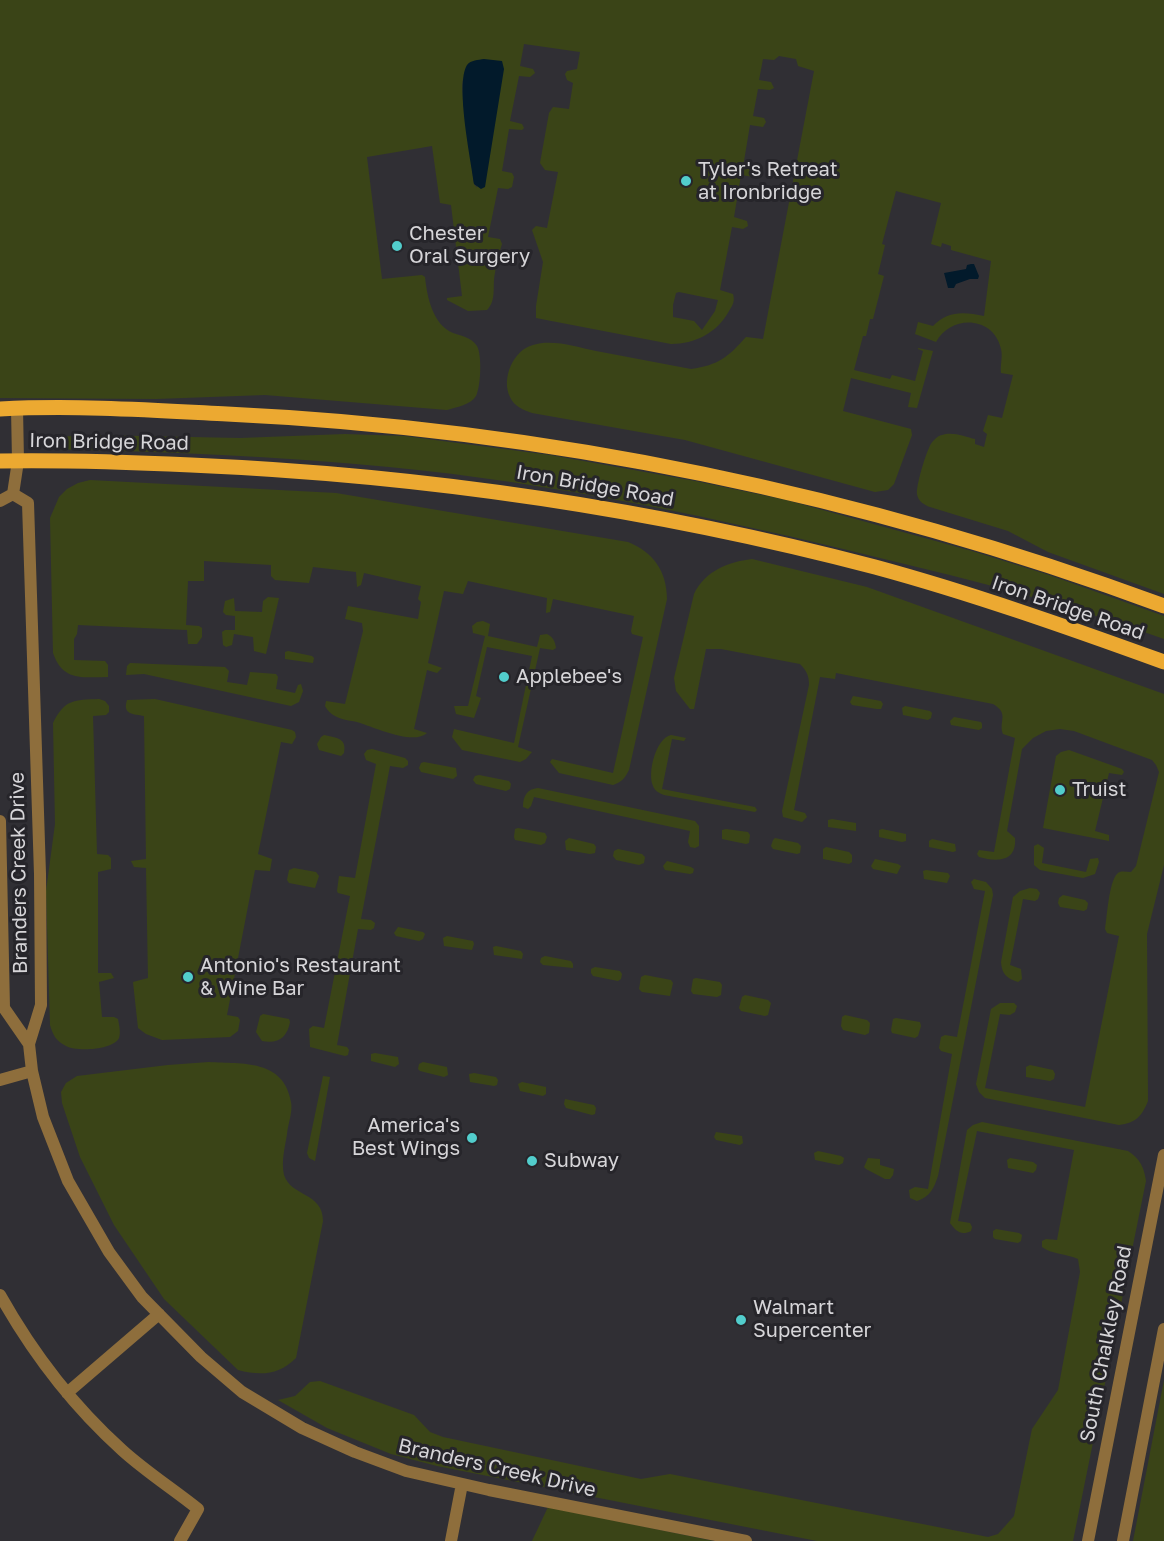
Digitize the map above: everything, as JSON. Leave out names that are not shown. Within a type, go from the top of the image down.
[{"type":"main road","name":"Iron Bridge Road","points":[[0,409],[131,409],[287,417],[517,441],[634,460],[749,483],[863,511],[974,542],[1164,606]]},
{"type":"main road","name":"Iron Bridge Road","points":[[0,461],[116,462],[237,467],[360,476],[483,489],[581,503],[694,525],[878,568],[1037,618],[1164,662]]},
{"type":"street","points":[[0,501],[13,494],[18,461],[17,408]]},
{"type":"street","name":"Branders Creek Drive","points":[[13,494],[28,503],[40,863],[41,1005],[29,1044],[32,1071],[43,1117],[68,1181],[109,1252],[142,1297],[201,1357],[242,1392],[302,1428],[355,1452],[406,1471],[746,1541]]},
{"type":"street","name":"Branders Creek Drive","points":[[0,821],[4,1008],[29,1044]]},
{"type":"street","points":[[0,1080],[32,1071]]},
{"type":"street","name":"South Chalkley Road","points":[[1088,1541],[1164,1155]]},
{"type":"street","points":[[0,1295],[19,1328],[67,1393],[122,1450],[198,1509],[180,1541]]},
{"type":"street","points":[[67,1393],[159,1314]]},
{"type":"street","points":[[1123,1541],[1164,1329]]},
{"type":"street","points":[[451,1541],[462,1484]]},
{"type":"green space","points":[[0,0],[1164,0],[1164,594],[1048,552],[1008,531],[928,506],[919,499],[917,490],[919,478],[927,452],[936,438],[954,434],[975,439],[975,444],[984,447],[987,434],[983,431],[988,415],[1002,418],[1013,375],[1001,373],[1002,352],[997,338],[981,325],[961,323],[943,333],[936,342],[915,334],[918,322],[933,326],[951,315],[984,316],[991,261],[951,250],[951,246],[942,243],[941,247],[931,244],[941,203],[896,191],[882,244],[885,245],[878,274],[884,276],[873,319],[870,319],[866,336],[863,336],[854,370],[890,379],[892,375],[915,381],[923,351],[918,348],[933,351],[917,408],[908,407],[911,393],[851,378],[843,411],[911,429],[912,435],[894,484],[888,490],[875,492],[685,440],[532,413],[514,403],[508,390],[508,374],[520,353],[533,345],[564,344],[691,369],[722,359],[746,337],[763,339],[814,71],[798,66],[796,59],[779,56],[774,60],[763,59],[759,80],[771,82],[774,88],[758,89],[753,116],[764,118],[766,122],[763,127],[750,125],[743,167],[756,170],[757,174],[754,177],[741,175],[734,217],[747,221],[748,226],[743,229],[732,227],[720,290],[733,294],[732,307],[724,319],[704,336],[688,342],[671,344],[536,318],[543,262],[532,230],[536,226],[547,228],[558,172],[545,170],[540,163],[549,113],[553,107],[569,109],[573,83],[567,80],[565,74],[567,71],[577,69],[580,52],[524,44],[520,66],[533,69],[535,73],[530,77],[519,76],[510,121],[522,124],[524,128],[522,130],[509,129],[502,171],[512,173],[514,177],[512,187],[498,188],[488,237],[500,239],[502,244],[495,269],[492,302],[487,310],[468,311],[447,300],[447,298],[462,296],[451,205],[440,203],[432,146],[367,157],[382,279],[422,275],[425,277],[429,301],[440,324],[475,343],[480,356],[480,378],[478,391],[471,402],[447,410],[265,395],[156,399],[0,398]],"holes":[[[462,78],[477,188],[474,184]],[[676,293],[718,300],[715,311],[702,330],[694,321],[673,317],[673,305]]]},
{"type":"green space","points":[[345,434],[404,436],[550,455],[786,500],[972,551],[1049,575],[1164,616],[1164,639],[1059,604],[952,576],[758,529],[575,492],[389,467],[222,455],[54,449],[49,444],[56,437],[90,435],[240,438]]},
{"type":"green space","points":[[90,480],[336,493],[628,542],[637,546],[651,557],[661,571],[667,599],[628,773],[621,781],[613,785],[559,773],[550,762],[552,759],[613,773],[643,637],[632,634],[634,616],[553,599],[550,612],[546,613],[547,598],[468,581],[463,594],[444,591],[428,663],[442,668],[437,673],[427,670],[414,729],[427,733],[421,736],[405,737],[341,719],[325,706],[326,701],[345,704],[363,631],[362,623],[345,619],[348,606],[418,619],[421,602],[418,599],[421,586],[364,573],[361,585],[357,587],[356,572],[313,567],[309,583],[275,580],[271,576],[271,565],[204,561],[204,581],[188,581],[186,625],[202,628],[202,637],[197,644],[188,644],[187,630],[78,625],[74,639],[74,660],[105,661],[108,665],[108,677],[82,677],[68,673],[62,669],[53,653],[50,518],[59,497],[67,489]]},
{"type":"green space","points":[[752,559],[867,587],[1164,694],[1164,865],[1147,934],[1148,1101],[1141,1115],[1134,1120],[1119,1125],[985,1098],[979,1092],[976,1084],[991,1009],[1000,1003],[1014,1003],[1017,1006],[1015,1012],[1010,1015],[1000,1014],[985,1088],[1085,1107],[1119,936],[1107,933],[1105,929],[1110,892],[1118,873],[1131,872],[1136,866],[1159,772],[1156,765],[1152,760],[1074,731],[1060,729],[1046,731],[1033,738],[1022,749],[1007,831],[1015,838],[1013,852],[999,860],[979,857],[977,854],[979,850],[994,852],[1015,738],[1003,734],[1001,711],[993,704],[836,673],[835,679],[820,677],[794,810],[805,813],[807,817],[802,822],[783,817],[782,811],[809,685],[804,668],[800,664],[721,649],[706,649],[694,709],[690,709],[676,691],[674,678],[694,594],[699,586],[704,579],[718,569],[734,562]]},
{"type":"green space","points":[[268,597],[279,598],[266,654],[254,651],[253,637],[234,634],[232,645],[226,647],[223,645],[222,632],[235,630],[235,616],[226,615],[223,612],[225,601],[234,598],[235,611],[262,612],[263,601]]},
{"type":"green space","points":[[483,621],[490,624],[488,636],[537,647],[540,635],[547,634],[555,643],[556,648],[553,650],[540,648],[518,747],[532,752],[520,762],[462,750],[452,737],[454,729],[514,743],[532,656],[487,647],[476,696],[481,698],[474,718],[456,714],[454,706],[468,706],[485,636],[473,633],[472,626]]},
{"type":"green space","points":[[285,652],[312,656],[313,663],[285,659]]},
{"type":"green space","points":[[130,663],[225,667],[229,671],[227,682],[247,685],[250,672],[276,674],[278,677],[276,689],[295,693],[298,685],[301,684],[303,691],[299,702],[291,706],[144,674],[126,675],[127,666]]},
{"type":"green space","points":[[853,696],[881,701],[883,704],[881,709],[852,705],[850,702]]},
{"type":"green space","points":[[99,699],[105,701],[109,706],[109,712],[106,715],[93,716],[97,854],[108,855],[111,858],[111,869],[98,872],[98,973],[111,973],[114,978],[99,982],[102,1017],[118,1019],[120,1033],[119,1038],[110,1045],[94,1049],[78,1049],[60,1042],[50,1025],[46,891],[55,824],[53,723],[62,709],[71,702]]},
{"type":"green space","points":[[155,699],[295,732],[296,737],[292,744],[281,742],[258,854],[272,859],[270,871],[255,870],[227,1015],[238,1017],[240,1020],[238,1031],[230,1037],[162,1040],[138,1028],[133,982],[148,978],[146,868],[134,867],[131,861],[146,859],[144,716],[130,713],[126,705],[127,700]]},
{"type":"green space","points":[[905,706],[930,711],[931,718],[928,720],[903,715],[902,708]]},
{"type":"green space","points":[[954,717],[981,722],[982,728],[979,730],[951,725],[950,721]]},
{"type":"green space","points":[[324,735],[337,738],[344,744],[344,753],[341,756],[319,750],[317,744]]},
{"type":"green space","points":[[671,735],[686,738],[684,741],[672,739],[662,789],[755,807],[757,810],[755,812],[664,795],[656,791],[651,780],[654,757],[661,742]]},
{"type":"green space","points":[[372,749],[405,758],[408,765],[403,768],[390,766],[361,919],[375,923],[371,930],[358,929],[337,1045],[347,1047],[348,1055],[345,1056],[310,1047],[309,1029],[313,1026],[324,1028],[350,896],[338,893],[339,876],[355,878],[376,764],[366,760],[364,754],[367,750]]},
{"type":"green space","points":[[1069,750],[1122,769],[1124,772],[1122,775],[1109,773],[1095,831],[1109,835],[1109,841],[1043,828],[1056,756]]},
{"type":"green space","points":[[424,762],[456,768],[457,776],[453,779],[421,772],[419,768]]},
{"type":"green space","points":[[479,775],[509,781],[510,789],[506,791],[476,784],[473,780]]},
{"type":"green space","points":[[538,788],[695,821],[699,826],[699,846],[690,847],[688,842],[690,831],[534,797],[528,809],[523,807],[526,794]]},
{"type":"green space","points":[[828,820],[856,823],[856,831],[828,827]]},
{"type":"green space","points":[[515,829],[545,833],[547,837],[545,843],[541,845],[515,840]]},
{"type":"green space","points":[[722,830],[748,832],[749,843],[722,839]]},
{"type":"green space","points":[[879,830],[906,834],[906,841],[879,837]]},
{"type":"green space","points":[[569,838],[594,844],[595,853],[566,850],[565,841]]},
{"type":"green space","points":[[775,838],[798,843],[801,846],[800,853],[773,849],[771,846]]},
{"type":"green space","points":[[932,839],[955,844],[956,851],[929,847],[929,841]]},
{"type":"green space","points":[[1038,844],[1044,848],[1042,863],[1086,872],[1090,859],[1098,858],[1095,874],[1083,878],[1040,870],[1034,865],[1034,846]]},
{"type":"green space","points":[[826,847],[849,852],[852,855],[852,862],[849,864],[823,859],[823,849]]},
{"type":"green space","points":[[618,849],[642,854],[645,857],[644,863],[639,865],[616,860],[613,856],[614,851]]},
{"type":"green space","points":[[875,859],[901,866],[897,874],[873,869],[871,866]]},
{"type":"green space","points":[[667,861],[691,867],[694,869],[693,873],[665,870],[663,866]]},
{"type":"green space","points":[[294,868],[316,872],[319,876],[315,888],[289,883],[287,880],[289,870]]},
{"type":"green space","points":[[923,871],[948,873],[950,876],[947,883],[924,879]]},
{"type":"green space","points":[[974,879],[986,882],[992,889],[993,895],[938,1176],[931,1192],[917,1201],[910,1198],[909,1190],[915,1187],[928,1189],[952,1054],[941,1051],[939,1048],[941,1037],[945,1035],[957,1037],[985,891],[974,889],[971,882]]},
{"type":"green space","points":[[1030,888],[1037,889],[1040,893],[1035,901],[1023,899],[1010,965],[1021,969],[1022,979],[1018,982],[1005,975],[1001,962],[1013,897],[1020,891]]},
{"type":"green space","points":[[1063,895],[1085,900],[1088,903],[1087,909],[1084,911],[1060,907],[1059,898]]},
{"type":"green space","points":[[398,927],[425,934],[419,941],[396,936],[394,933]]},
{"type":"green space","points":[[447,936],[473,941],[472,950],[444,946],[443,938]]},
{"type":"green space","points":[[493,947],[521,951],[522,959],[494,955]]},
{"type":"green space","points":[[545,956],[571,961],[573,968],[543,965],[540,962]]},
{"type":"green space","points":[[595,967],[620,971],[621,979],[618,981],[593,976],[591,969]]},
{"type":"green space","points":[[645,975],[671,980],[673,983],[670,996],[642,992],[639,989],[641,977]]},
{"type":"green space","points":[[693,979],[720,982],[721,995],[717,997],[693,994],[691,991]]},
{"type":"green space","points":[[745,995],[768,1000],[771,1003],[768,1015],[741,1011],[739,1008],[742,997]]},
{"type":"green space","points":[[263,1014],[289,1019],[289,1028],[281,1039],[273,1042],[262,1041],[256,1032],[260,1016]]},
{"type":"green space","points":[[845,1015],[867,1020],[870,1023],[869,1033],[865,1035],[843,1030],[842,1017]]},
{"type":"green space","points":[[893,1019],[920,1022],[918,1036],[915,1038],[892,1033]]},
{"type":"green space","points":[[371,1054],[398,1057],[399,1064],[395,1067],[371,1061]]},
{"type":"green space","points":[[209,1062],[248,1064],[271,1071],[280,1078],[287,1088],[291,1102],[284,1154],[284,1175],[293,1187],[313,1200],[322,1212],[323,1221],[296,1358],[283,1368],[269,1373],[238,1370],[164,1299],[114,1225],[80,1157],[62,1103],[61,1092],[66,1083],[77,1076]]},
{"type":"green space","points":[[423,1062],[447,1067],[448,1075],[444,1077],[420,1071],[419,1064]]},
{"type":"green space","points":[[1030,1065],[1053,1070],[1054,1079],[1050,1081],[1026,1077],[1026,1067]]},
{"type":"green space","points":[[469,1074],[496,1077],[497,1085],[470,1082]]},
{"type":"green space","points":[[323,1076],[330,1077],[315,1161],[309,1158],[307,1153]]},
{"type":"green space","points":[[522,1082],[546,1087],[546,1094],[543,1096],[520,1091],[518,1084]]},
{"type":"green space","points":[[565,1099],[594,1105],[595,1114],[566,1108]]},
{"type":"green space","points":[[982,1122],[1128,1151],[1143,1167],[1145,1176],[1146,1181],[1073,1541],[817,1541],[437,1466],[391,1454],[327,1428],[278,1400],[295,1396],[310,1382],[320,1381],[414,1415],[430,1432],[443,1437],[641,1479],[670,1474],[988,1537],[998,1534],[1014,1516],[1032,1429],[1058,1390],[1080,1272],[1078,1259],[1042,1247],[1042,1241],[1046,1239],[1057,1240],[1074,1150],[977,1131],[958,1221],[970,1223],[971,1231],[959,1232],[950,1223],[967,1130]]},
{"type":"green space","points":[[716,1132],[742,1136],[743,1143],[740,1145],[716,1140],[714,1137]]},
{"type":"green space","points":[[818,1151],[841,1156],[844,1158],[843,1163],[839,1165],[815,1160],[814,1153]]},
{"type":"green space","points":[[868,1158],[880,1159],[880,1165],[894,1169],[890,1179],[885,1179],[866,1169],[864,1167]]},
{"type":"green space","points":[[1010,1158],[1033,1162],[1037,1165],[1036,1170],[1033,1173],[1008,1168],[1007,1160]]},
{"type":"green space","points":[[996,1229],[1019,1233],[1022,1235],[1021,1241],[1018,1243],[995,1239],[993,1231]]},
{"type":"green space","points":[[1164,1380],[1164,1541],[1133,1541]]},
{"type":"green space","points":[[548,1507],[714,1541],[532,1541]]},
{"type":"water","points":[[484,59],[502,61],[504,69],[485,187],[481,189],[474,184],[465,123],[463,88],[467,65]]},
{"type":"water","points":[[974,264],[978,279],[970,279],[956,284],[954,288],[948,288],[944,273],[966,269],[967,265]]},
{"type":"place","name":"Tyler's Retreat at Ironbridge","points":[[686,181]]},
{"type":"place","name":"Chester Oral Surgery","points":[[397,246]]},
{"type":"place","name":"Applebee's","points":[[504,677]]},
{"type":"place","name":"Truist","points":[[1060,790]]},
{"type":"place","name":"Antonio's Restaurant & Wine Bar","points":[[188,977]]},
{"type":"place","name":"America's Best Wings","points":[[472,1138]]},
{"type":"place","name":"Subway","points":[[532,1161]]},
{"type":"place","name":"Walmart Supercenter","points":[[741,1320]]}]
